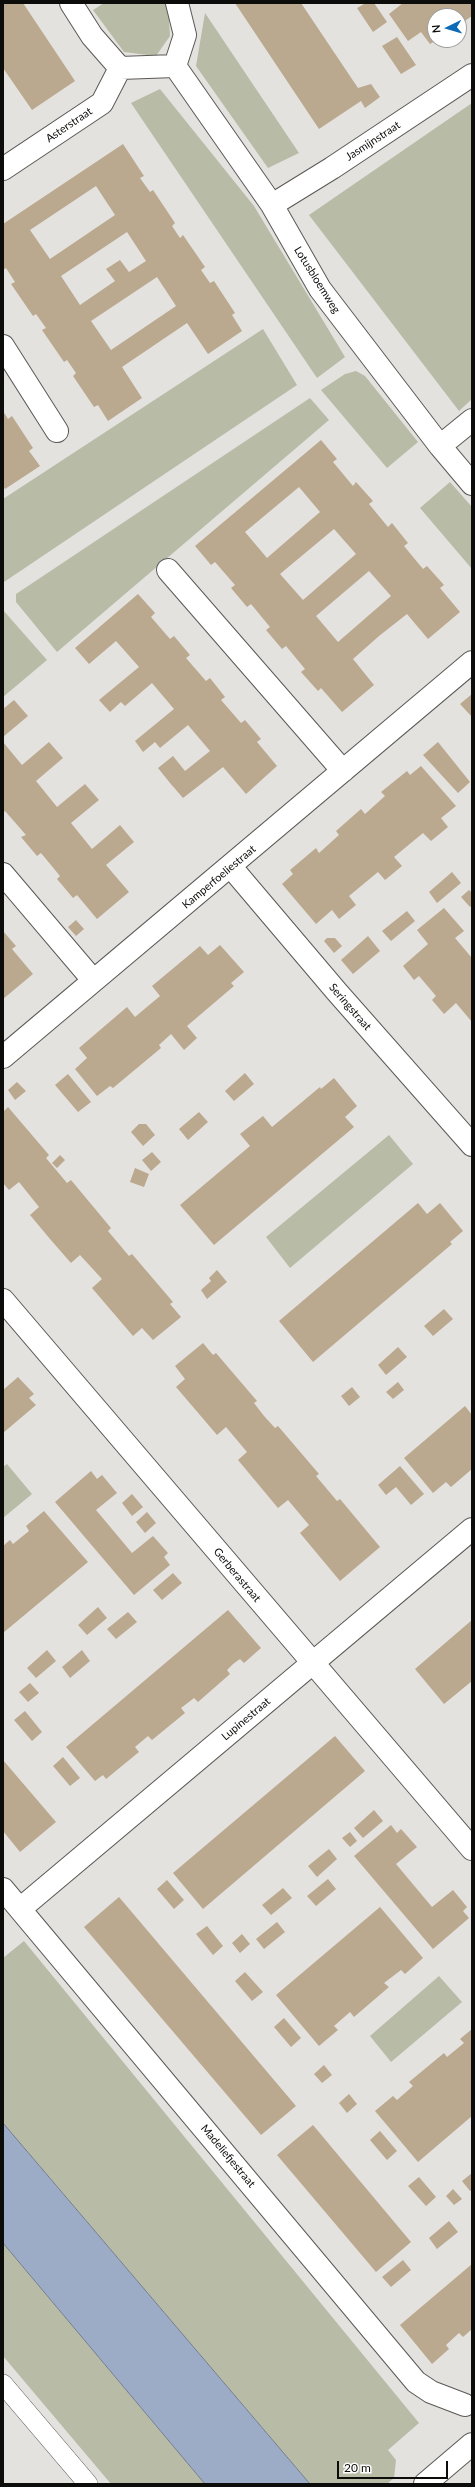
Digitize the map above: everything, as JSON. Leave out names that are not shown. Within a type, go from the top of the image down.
[{"type":"street","points":[[71,3],[92,36],[120,68],[175,66],[185,35],[177,3]]},
{"type":"street","name":"Lotusbloemweg","points":[[175,66],[272,205],[320,289],[440,446],[472,484]]},
{"type":"street","name":"Asterstraat","points":[[3,169],[102,103],[120,68]]},
{"type":"street","name":"Jasmijnstraat","points":[[272,205],[472,75]]},
{"type":"street","points":[[3,346],[57,431]]},
{"type":"street","points":[[440,446],[472,420]]},
{"type":"street","points":[[168,570],[343,771]]},
{"type":"street","name":"Kamperfoeliestraat","points":[[3,1057],[93,980],[231,867],[472,662]]},
{"type":"street","name":"Seringstraat","points":[[231,867],[337,992],[472,1145]]},
{"type":"street","points":[[3,874],[93,980]]},
{"type":"street","name":"Gerberastraat","points":[[3,1300],[472,1849]]},
{"type":"street","name":"Lupinestraat","points":[[20,1909],[472,1529]]},
{"type":"street","name":"Madeliefjestraat","points":[[3,1889],[416,2382],[431,2392],[470,2405]]},
{"type":"street","points":[[425,2484],[472,2444]]},
{"type":"lane","points":[[3,2384],[88,2484]]},
{"type":"green space","points":[[104,3],[168,3],[170,36],[156,56],[124,52],[93,10]]},
{"type":"green space","points":[[205,13],[299,153],[268,168],[196,66]]},
{"type":"green space","points":[[160,89],[254,206],[345,357],[317,378],[131,103]]},
{"type":"green space","points":[[472,103],[472,399],[459,411],[309,215]]},
{"type":"green space","points":[[263,329],[297,385],[4,582],[3,499]]},
{"type":"green space","points":[[356,371],[365,376],[418,442],[387,468],[321,390],[345,374]]},
{"type":"green space","points":[[310,398],[329,420],[57,652],[16,602],[16,594]]},
{"type":"green space","points":[[450,482],[472,507],[472,569],[420,508]]},
{"type":"green space","points":[[3,610],[47,660],[3,697]]},
{"type":"green space","points":[[389,1135],[413,1164],[290,1268],[266,1237]]},
{"type":"green space","points":[[7,1464],[32,1494],[3,1518],[3,1467]]},
{"type":"green space","points":[[24,1941],[419,2423],[388,2450],[396,2460],[394,2478],[387,2484],[310,2484],[3,2123],[3,1958]]},
{"type":"green space","points":[[439,1976],[462,2002],[391,2062],[370,2036]]},
{"type":"green space","points":[[3,2243],[205,2484],[111,2484],[3,2356]]},
{"type":"water","points":[[3,2123],[310,2484],[205,2484],[3,2243]]},
{"type":"building","points":[[3,3],[23,3],[75,81],[32,110],[3,68]]},
{"type":"building","points":[[235,3],[301,3],[358,88],[371,84],[380,97],[365,108],[361,101],[319,129]]},
{"type":"building","points":[[366,3],[374,3],[387,22],[373,32],[357,8]]},
{"type":"building","points":[[403,3],[472,3],[472,16],[467,19],[467,8],[427,8],[427,40],[421,32],[408,41],[389,14]]},
{"type":"building","points":[[397,37],[416,65],[401,74],[382,46]]},
{"type":"building","points":[[123,144],[144,176],[140,178],[150,192],[153,190],[175,223],[172,226],[180,238],[183,235],[205,267],[201,270],[210,283],[214,281],[235,313],[232,315],[242,331],[208,354],[187,323],[122,367],[142,398],[108,421],[98,405],[94,407],[73,376],[76,373],[67,360],[64,362],[42,330],[46,328],[36,314],[33,316],[11,284],[15,282],[6,268],[3,270],[3,224]],"holes":[[[96,186],[115,215],[50,259],[30,230]],[[127,232],[146,261],[129,272],[120,260],[106,269],[115,281],[80,305],[61,276]],[[157,277],[176,306],[111,350],[91,321]]]},
{"type":"building","points":[[3,411],[8,419],[12,416],[33,448],[29,451],[40,466],[5,489],[3,486]]},
{"type":"building","points":[[321,440],[337,459],[333,462],[353,486],[356,482],[373,501],[369,504],[388,527],[392,523],[408,543],[404,546],[423,569],[427,566],[444,585],[440,588],[460,612],[428,639],[407,614],[379,636],[353,659],[374,685],[342,712],[321,688],[318,691],[301,672],[305,669],[286,646],[282,649],[266,630],[270,627],[251,604],[247,607],[231,588],[235,585],[215,562],[211,565],[195,546]],"holes":[[[299,487],[320,512],[267,558],[245,532]],[[334,529],[356,554],[303,600],[280,574]],[[369,571],[391,596],[338,642],[316,616]]]},
{"type":"building","points":[[138,594],[155,613],[151,617],[170,639],[174,636],[190,655],[186,658],[206,681],[210,678],[225,697],[221,700],[241,723],[245,720],[261,739],[257,742],[277,766],[246,794],[223,767],[183,798],[170,783],[158,768],[173,756],[185,771],[210,751],[188,725],[160,748],[155,742],[143,752],[135,741],[174,709],[152,683],[125,706],[121,702],[110,712],[99,700],[139,667],[116,641],[89,664],[75,648]]},
{"type":"building","points":[[472,694],[472,717],[460,704]]},
{"type":"building","points":[[14,700],[28,716],[3,737],[3,709]]},
{"type":"building","points":[[3,742],[22,765],[49,742],[63,758],[36,781],[57,807],[85,784],[99,800],[71,823],[92,849],[120,825],[134,842],[106,865],[129,892],[97,919],[77,895],[73,898],[57,879],[60,876],[41,853],[37,856],[21,837],[26,835],[5,811],[3,813]]},
{"type":"building","points":[[438,742],[470,782],[458,793],[423,755]]},
{"type":"building","points":[[421,766],[456,806],[441,818],[448,827],[431,841],[423,833],[394,857],[402,866],[385,880],[378,872],[349,896],[356,905],[339,919],[332,910],[316,924],[282,884],[293,874],[290,870],[316,848],[319,853],[339,835],[336,831],[361,809],[365,814],[385,796],[381,792],[407,771],[410,775]]},
{"type":"building","points":[[452,872],[461,883],[437,903],[429,892]]},
{"type":"building","points":[[469,890],[472,893],[472,905],[470,907],[461,897]]},
{"type":"building","points":[[444,908],[464,931],[455,938],[472,958],[472,1022],[456,1003],[444,1014],[432,1000],[436,996],[419,976],[414,980],[403,966],[428,944],[417,930]]},
{"type":"building","points":[[407,911],[415,921],[391,941],[382,931]]},
{"type":"building","points":[[76,920],[84,929],[76,936],[68,927]]},
{"type":"building","points":[[3,931],[16,946],[12,949],[33,974],[3,999]]},
{"type":"building","points":[[368,936],[380,951],[353,974],[341,960]]},
{"type":"building","points":[[327,938],[335,938],[342,946],[334,953],[324,941]]},
{"type":"building","points":[[220,945],[244,972],[231,983],[234,986],[187,1026],[197,1038],[184,1050],[171,1034],[159,1045],[161,1048],[113,1088],[110,1086],[97,1096],[75,1069],[87,1058],[79,1048],[127,1007],[135,1017],[160,996],[152,986],[200,946],[208,955]]},
{"type":"building","points":[[245,1073],[254,1084],[234,1101],[225,1091]]},
{"type":"building","points":[[68,1074],[91,1102],[78,1112],[55,1085]]},
{"type":"building","points":[[334,1078],[357,1106],[345,1117],[354,1127],[214,1245],[180,1205],[250,1146],[240,1134],[263,1116],[272,1127],[320,1087],[321,1089]]},
{"type":"building","points":[[17,1082],[26,1091],[15,1100],[8,1090]]},
{"type":"building","points":[[8,1107],[49,1155],[46,1158],[67,1183],[71,1180],[111,1228],[108,1231],[129,1256],[132,1254],[173,1302],[170,1304],[181,1317],[153,1340],[142,1328],[133,1336],[92,1288],[102,1279],[80,1255],[71,1263],[50,1239],[30,1215],[39,1207],[19,1182],[9,1190],[3,1183],[3,1112]]},
{"type":"building","points":[[199,1112],[208,1122],[188,1140],[179,1129]]},
{"type":"building","points":[[139,1124],[146,1124],[155,1135],[143,1146],[131,1132]]},
{"type":"building","points":[[152,1152],[161,1162],[151,1171],[142,1160]]},
{"type":"building","points":[[60,1155],[65,1160],[57,1168],[52,1163]]},
{"type":"building","points":[[135,1168],[149,1174],[144,1187],[130,1182]]},
{"type":"building","points":[[418,1203],[427,1214],[440,1203],[463,1231],[450,1242],[452,1244],[313,1362],[279,1321]]},
{"type":"building","points":[[217,1270],[227,1282],[207,1299],[201,1290],[211,1281],[209,1278]]},
{"type":"building","points":[[444,1309],[453,1319],[433,1336],[424,1326]]},
{"type":"building","points":[[203,1343],[213,1355],[216,1353],[257,1401],[254,1403],[264,1416],[275,1428],[278,1426],[319,1474],[316,1476],[337,1501],[340,1499],[380,1547],[340,1581],[300,1533],[309,1525],[288,1500],[278,1508],[238,1460],[247,1452],[226,1427],[217,1435],[176,1387],[185,1379],[175,1366]]},
{"type":"building","points":[[398,1347],[407,1357],[386,1375],[378,1365]]},
{"type":"building","points":[[18,1377],[34,1394],[29,1398],[36,1405],[3,1433],[3,1390]]},
{"type":"building","points":[[398,1382],[404,1390],[393,1399],[386,1392]]},
{"type":"building","points":[[352,1387],[360,1397],[349,1406],[341,1396]]},
{"type":"building","points":[[465,1406],[472,1415],[472,1469],[451,1487],[446,1482],[433,1493],[404,1458]]},
{"type":"building","points":[[400,1466],[424,1494],[411,1505],[396,1487],[386,1495],[378,1485]]},
{"type":"building","points":[[91,1471],[97,1479],[102,1475],[117,1493],[96,1510],[132,1553],[153,1536],[168,1553],[164,1557],[170,1565],[134,1595],[55,1502]]},
{"type":"building","points":[[132,1494],[143,1507],[132,1516],[122,1503]]},
{"type":"building","points":[[44,1511],[88,1562],[3,1633],[3,1546],[10,1540],[13,1544],[29,1531],[26,1526]]},
{"type":"building","points":[[147,1512],[156,1523],[145,1533],[136,1522]]},
{"type":"building","points":[[173,1573],[182,1583],[162,1600],[153,1590]]},
{"type":"building","points":[[98,1607],[107,1618],[87,1635],[78,1625]]},
{"type":"building","points":[[228,1610],[261,1648],[244,1663],[240,1659],[233,1664],[227,1670],[230,1674],[198,1702],[194,1698],[181,1708],[185,1713],[152,1740],[148,1736],[135,1747],[139,1752],[106,1779],[103,1775],[95,1781],[66,1747]]},
{"type":"building","points":[[128,1612],[137,1622],[116,1639],[107,1629]]},
{"type":"building","points":[[472,1620],[472,1681],[444,1704],[415,1669]]},
{"type":"building","points":[[47,1650],[56,1661],[36,1678],[27,1668]]},
{"type":"building","points":[[82,1650],[90,1661],[70,1678],[62,1667]]},
{"type":"building","points":[[30,1683],[39,1693],[28,1702],[19,1692]]},
{"type":"building","points":[[25,1711],[42,1732],[32,1741],[14,1720]]},
{"type":"building","points":[[335,1736],[365,1771],[203,1909],[173,1873]]},
{"type":"building","points":[[63,1757],[80,1778],[70,1786],[53,1766]]},
{"type":"building","points":[[3,1760],[56,1822],[20,1852],[3,1831]]},
{"type":"building","points":[[374,1810],[383,1821],[363,1838],[354,1828]]},
{"type":"building","points":[[391,1825],[397,1833],[401,1829],[417,1847],[396,1864],[432,1907],[453,1890],[467,1907],[463,1911],[469,1918],[433,1949],[354,1856]]},
{"type":"building","points":[[350,1832],[357,1841],[350,1847],[342,1838]]},
{"type":"building","points":[[329,1849],[337,1859],[317,1877],[308,1866]]},
{"type":"building","points":[[328,1879],[336,1889],[316,1906],[307,1896]]},
{"type":"building","points":[[167,1880],[184,1900],[174,1909],[157,1889]]},
{"type":"building","points":[[283,1888],[292,1898],[271,1915],[262,1905]]},
{"type":"building","points":[[119,1897],[296,2106],[261,2135],[84,1927]]},
{"type":"building","points":[[380,1907],[423,1958],[405,1974],[401,1970],[384,1983],[389,1987],[354,2017],[350,2012],[334,2026],[338,2030],[319,2046],[276,1995]]},
{"type":"building","points":[[277,1922],[285,1932],[264,1949],[256,1939]]},
{"type":"building","points":[[207,1926],[223,1946],[213,1955],[196,1934]]},
{"type":"building","points":[[242,1934],[250,1944],[240,1953],[232,1943]]},
{"type":"building","points":[[245,1972],[263,1992],[252,2001],[235,1981]]},
{"type":"building","points":[[284,2018],[301,2038],[291,2047],[274,2027]]},
{"type":"building","points":[[472,2029],[472,2116],[418,2162],[375,2111],[393,2096],[397,2100],[413,2086],[409,2082],[444,2053],[447,2057],[464,2043],[460,2039]]},
{"type":"building","points":[[324,2065],[332,2075],[322,2083],[314,2074]]},
{"type":"building","points":[[349,2094],[357,2104],[347,2113],[339,2103]]},
{"type":"building","points":[[313,2125],[411,2242],[376,2272],[277,2155]]},
{"type":"building","points":[[380,2131],[397,2151],[387,2160],[370,2140]]},
{"type":"building","points":[[472,2173],[472,2190],[470,2191],[462,2181]]},
{"type":"building","points":[[419,2177],[436,2197],[426,2206],[408,2186]]},
{"type":"building","points":[[453,2189],[462,2199],[454,2205],[446,2196]]},
{"type":"building","points":[[449,2221],[458,2232],[437,2249],[429,2238]]},
{"type":"building","points":[[403,2260],[411,2270],[391,2287],[382,2277]]},
{"type":"building","points":[[472,2264],[472,2329],[463,2337],[459,2333],[446,2345],[449,2349],[432,2364],[400,2325]]}]
